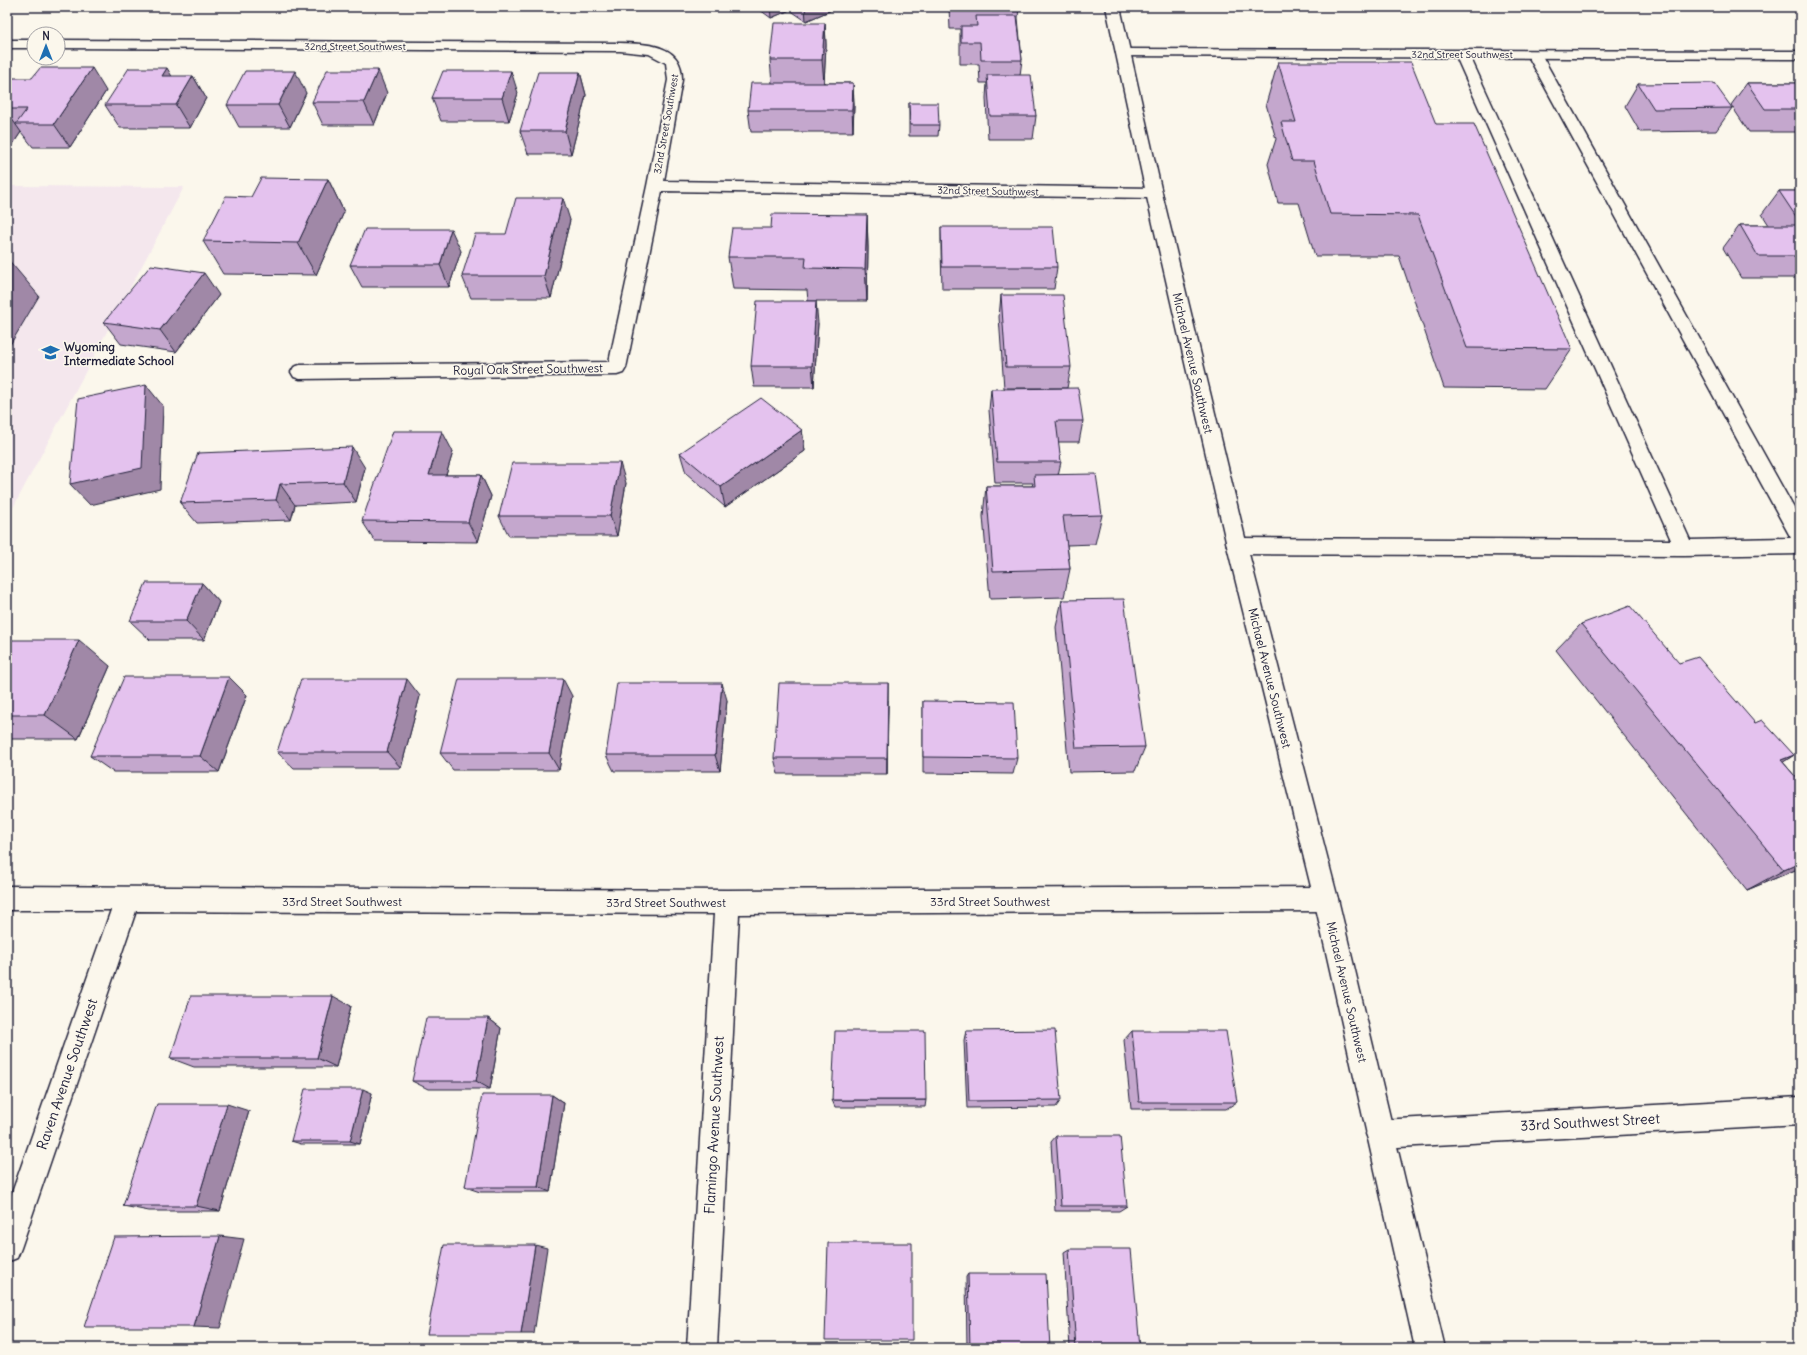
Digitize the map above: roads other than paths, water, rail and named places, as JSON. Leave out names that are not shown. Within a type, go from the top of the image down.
[{"type":"street","name":"Michael Avenue Southwest","points":[[1113,7],[1154,193],[1237,546],[1326,899],[1430,1348]]},
{"type":"street","points":[[7,44],[26,44]]},
{"type":"street","name":"32nd Street Southwest","points":[[66,44],[620,47],[640,49],[659,54],[670,59],[675,68],[675,80],[655,186],[1154,193]]},
{"type":"street","name":"32nd Street Southwest","points":[[1123,53],[1800,56]]},
{"type":"street","name":"Royal Oak Street Southwest","points":[[300,372],[617,368],[655,186]]},
{"type":"street","name":"33rd Street Southwest","points":[[7,898],[127,900],[726,902],[1326,899]]},
{"type":"street","name":"Raven Avenue Southwest","points":[[7,1248],[127,900]]},
{"type":"street","name":"Flamingo Avenue Southwest","points":[[702,1348],[726,902]]},
{"type":"street","name":"33rd Southwest Street","points":[[1380,1134],[1800,1111]]},
{"type":"lane","points":[[1462,54],[1684,548]]},
{"type":"lane","points":[[1534,54],[1800,537]]},
{"type":"lane","points":[[1237,546],[1684,548],[1800,546]]},
{"type":"place","name":"Wyoming Intermediate School","points":[[51,353]]}]
